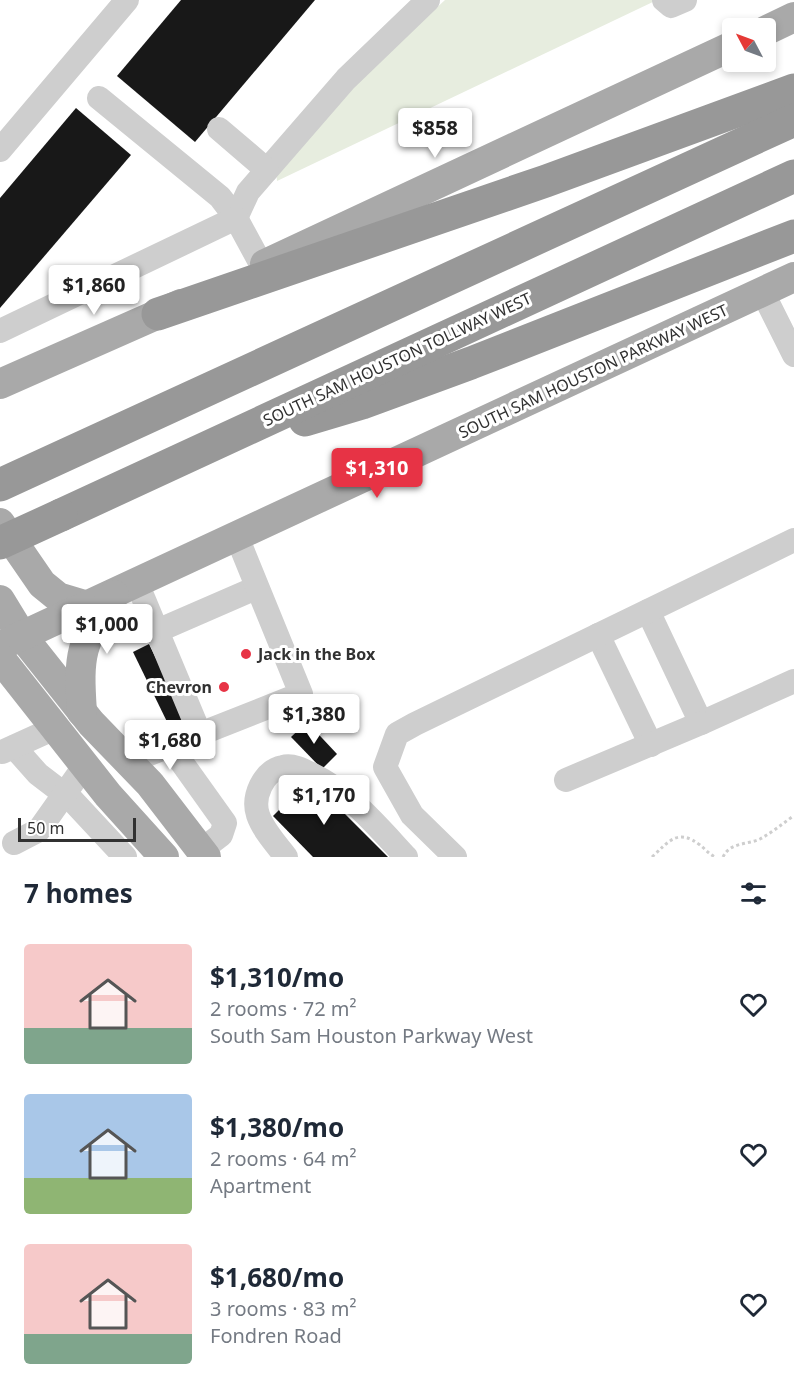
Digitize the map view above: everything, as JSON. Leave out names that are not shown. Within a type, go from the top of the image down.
[{"type":"highway","points":[[158,314],[535,185],[794,90]]},
{"type":"highway","points":[[0,485],[794,120]]},
{"type":"highway","name":"SOUTH SAM HOUSTON TOLLWAY WEST","points":[[0,543],[794,176]]},
{"type":"highway","points":[[194,452],[252,433],[362,403],[471,363],[794,236]]},
{"type":"main road","points":[[776,26],[794,17]]},
{"type":"main road","points":[[0,384],[262,266],[722,51]]},
{"type":"main road","name":"SOUTH SAM HOUSTON PARKWAY WEST","points":[[11,641],[794,277]]},
{"type":"main road","points":[[0,523],[42,584],[58,597],[88,606]]},
{"type":"main road","points":[[82,712],[79,670],[85,642],[95,621],[126,588]]},
{"type":"main road","points":[[0,600],[11,641],[150,784],[200,855]]},
{"type":"main road","points":[[0,658],[108,795],[164,857]]},
{"type":"main road","points":[[0,687],[35,702]]},
{"type":"street","points":[[0,150],[127,0]]},
{"type":"street","points":[[0,331],[236,218],[248,192],[346,79],[428,0]]},
{"type":"street","points":[[664,0],[671,6],[685,0]]},
{"type":"street","points":[[99,98],[220,197],[236,218],[262,266]]},
{"type":"street","points":[[219,129],[267,171]]},
{"type":"street","points":[[762,291],[794,354]]},
{"type":"street","points":[[129,762],[301,694],[237,537]]},
{"type":"street","points":[[455,857],[412,815],[385,767],[397,734],[794,540]]},
{"type":"street","points":[[126,588],[157,631],[200,734]]},
{"type":"street","points":[[157,631],[256,588]]},
{"type":"street","points":[[648,610],[700,723]]},
{"type":"street","points":[[597,635],[651,745]]},
{"type":"street","points":[[566,780],[794,681]]},
{"type":"street","points":[[55,728],[7,750],[72,800],[125,857]]},
{"type":"street","points":[[170,746],[225,823],[225,830],[200,855]]},
{"type":"street","points":[[14,843],[39,830],[85,765]]},
{"type":"street","points":[[286,857],[258,814],[258,789],[266,777],[282,766],[294,767],[336,788],[373,821],[406,857]]},
{"type":"path","points":[[723,857],[726,851],[759,839],[794,817]]},
{"type":"path","points":[[652,857],[674,837],[682,836],[692,839],[715,857]]},
{"type":"shaded area","points":[[445,0],[657,0],[277,181],[275,157]]},
{"type":"building","points":[[181,0],[315,0],[195,142],[117,76]]},
{"type":"building","points":[[76,108],[131,155],[0,308],[0,198]]},
{"type":"building","points":[[149,644],[188,724],[172,732],[133,652]]},
{"type":"building","points":[[307,722],[337,754],[322,769],[291,737]]},
{"type":"building","points":[[310,779],[388,857],[313,857],[273,816]]},
{"type":"place","name":"Jack in the Box","points":[[246,654]]},
{"type":"place","name":"Chevron","points":[[224,687]]}]
